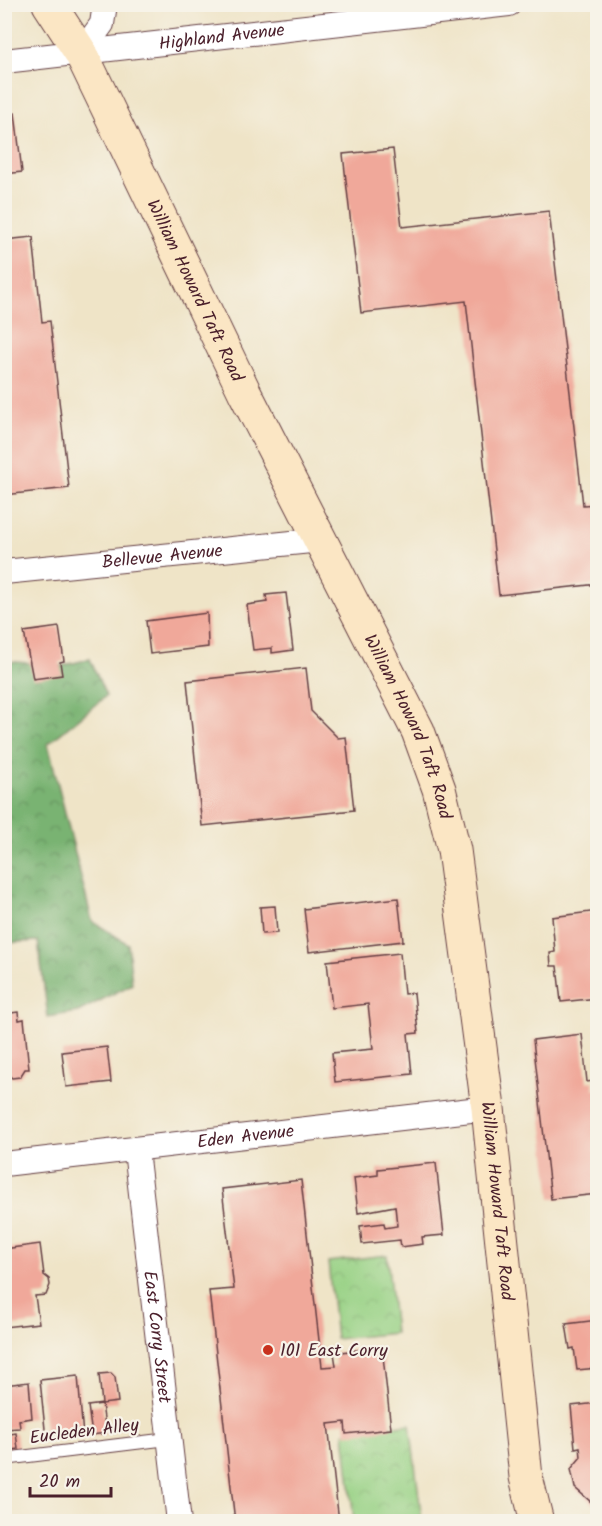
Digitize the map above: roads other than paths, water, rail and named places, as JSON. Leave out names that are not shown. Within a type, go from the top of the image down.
[{"type":"main road","name":"William Howard Taft Road","points":[[49,4],[81,53],[245,393],[418,731],[439,789],[454,850],[488,1108],[525,1477],[537,1521]]},
{"type":"street","points":[[81,53],[102,24],[105,4]]},
{"type":"street","name":"Highland Avenue","points":[[4,62],[509,4]]},
{"type":"street","name":"Bellevue Avenue","points":[[4,572],[321,540]]},
{"type":"street","name":"Eden Avenue","points":[[4,1164],[488,1108]]},
{"type":"street","name":"East Corry Street","points":[[136,1150],[179,1521]]},
{"type":"lane","name":"Eucleden Alley","points":[[4,1459],[168,1439]]},
{"type":"place","name":"101 East Corry","points":[[268,1350]]}]
